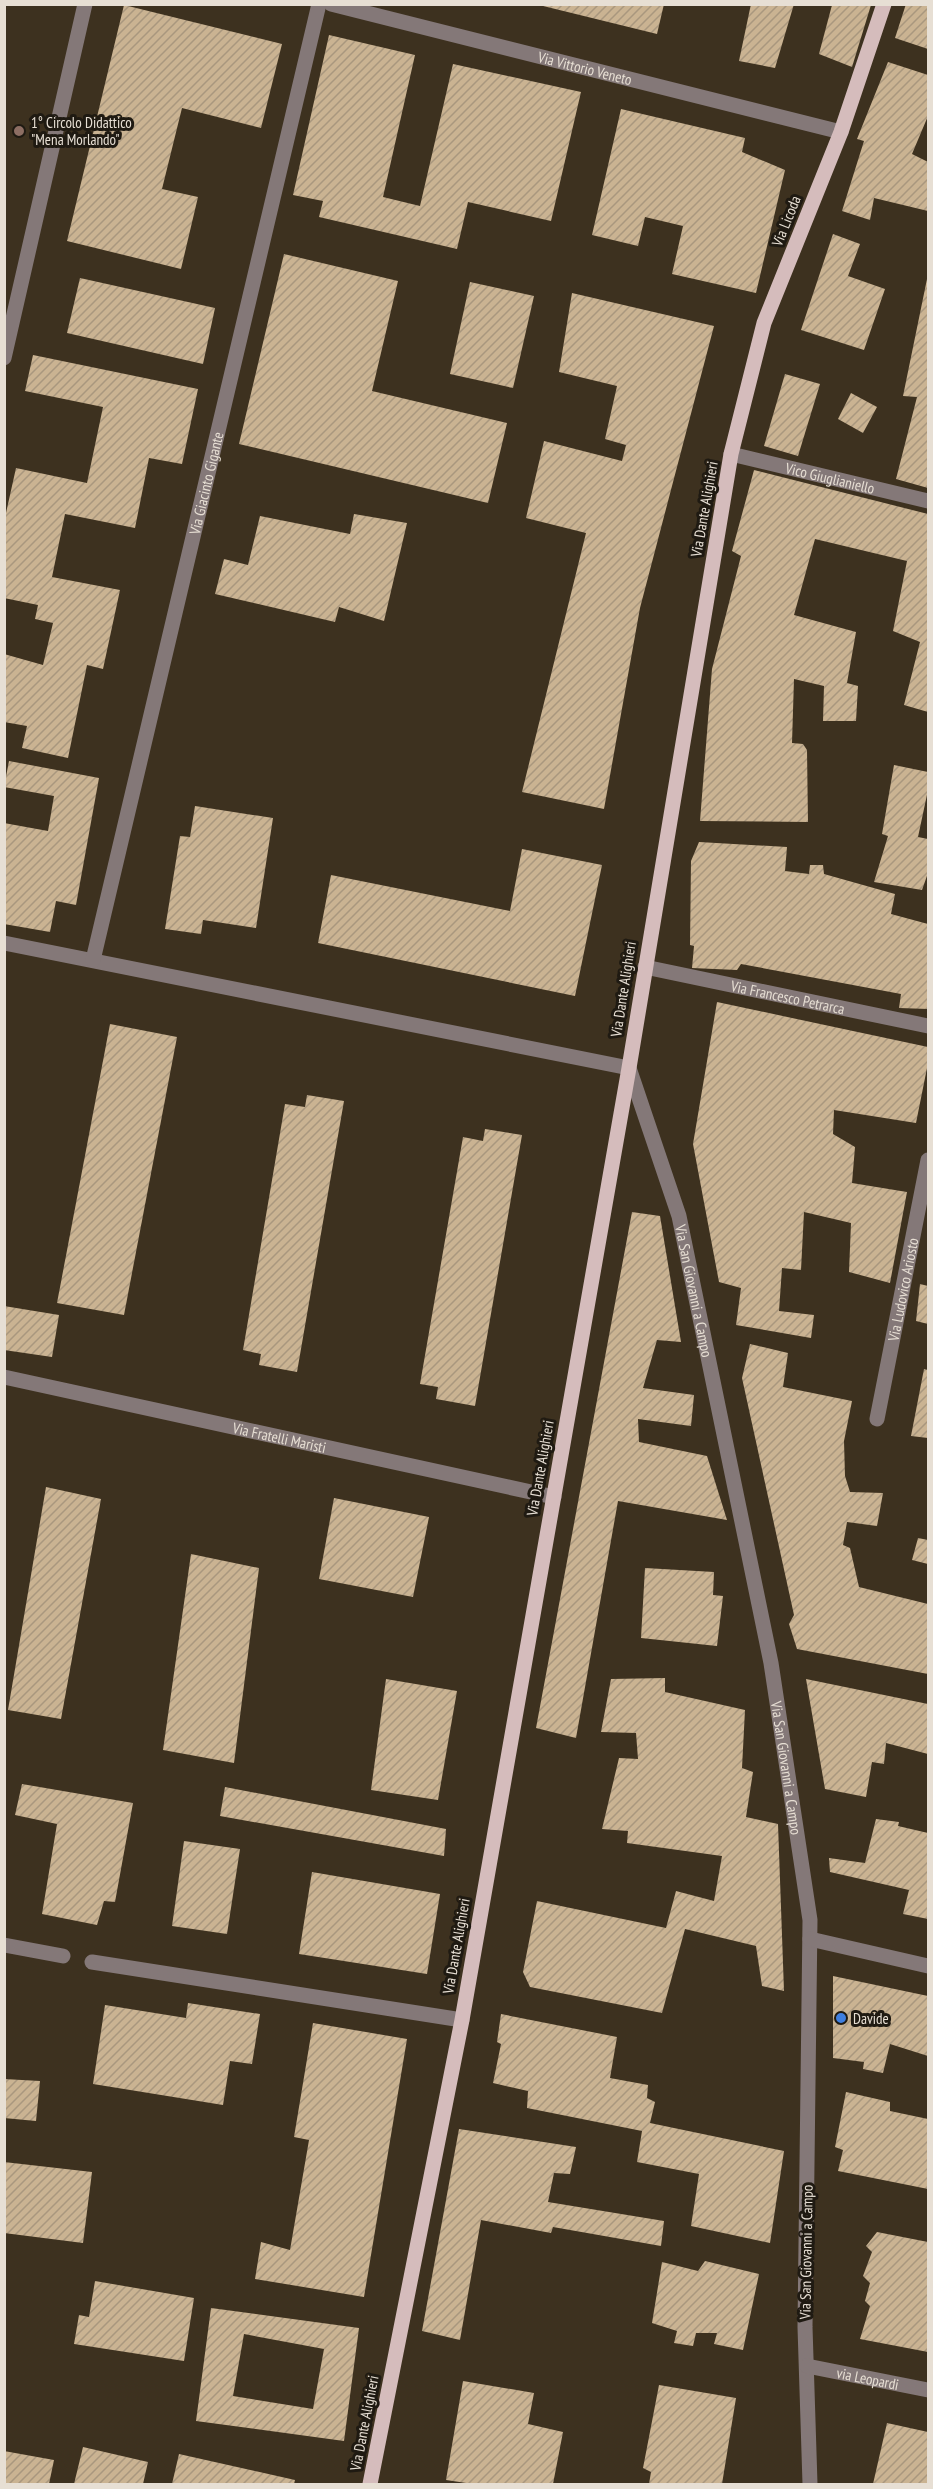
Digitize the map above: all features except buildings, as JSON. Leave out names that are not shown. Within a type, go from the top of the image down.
[{"type":"main road","name":"Via Licoda","points":[[731,454],[764,323],[841,132],[884,4]]},
{"type":"main road","name":"Via Dante Alighieri","points":[[370,2484],[462,2020],[628,1068],[731,454]]},
{"type":"street","points":[[4,358],[85,4]]},
{"type":"street","name":"Via Giacinto Gigante","points":[[93,960],[319,4]]},
{"type":"street","name":"Via Vittorio Veneto","points":[[331,4],[841,132]]},
{"type":"street","name":"Vico Giuglianiello","points":[[731,454],[928,501]]},
{"type":"street","points":[[4,943],[628,1068]]},
{"type":"street","name":"Via Francesco Petrarca","points":[[645,967],[928,1026]]},
{"type":"street","name":"Via San Giovanni a Campo","points":[[628,1068],[681,1228],[771,1663],[810,1920],[805,2326],[810,2484]]},
{"type":"street","name":"Via Ludovico Ariosto","points":[[877,1419],[928,1160]]},
{"type":"street","name":"Via Fratelli Maristi","points":[[4,1377],[554,1497]]},
{"type":"street","points":[[810,1939],[928,1966]]},
{"type":"street","points":[[4,1945],[63,1956]]},
{"type":"street","points":[[92,1962],[462,2020]]},
{"type":"street","name":"via Leopardi","points":[[807,2366],[928,2390]]},
{"type":"place","name":"1° Circolo Didattico \"Mena Morlando\"","points":[[19,131]]},
{"type":"place","name":"Davide","points":[[841,2018]]}]
